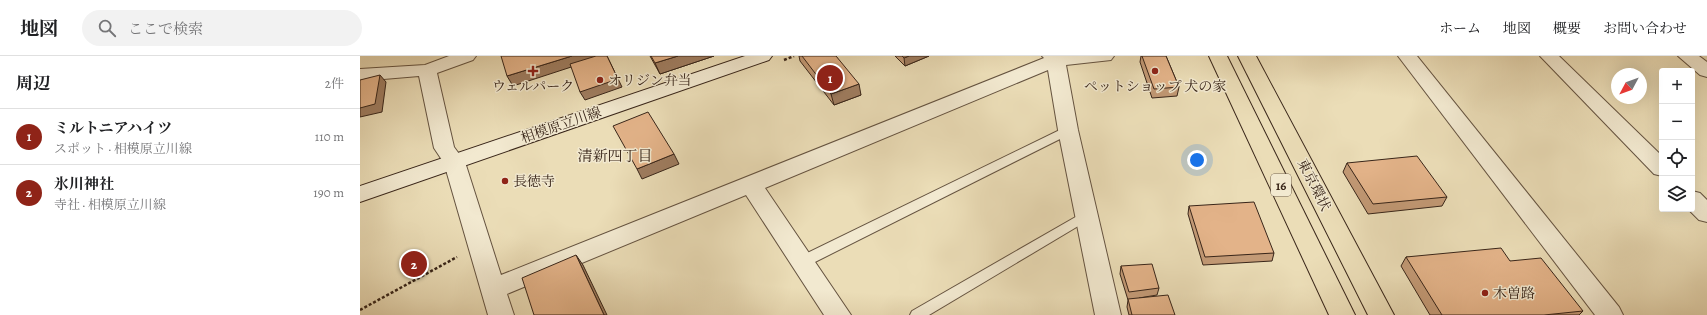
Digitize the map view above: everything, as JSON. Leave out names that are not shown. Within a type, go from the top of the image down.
[{"type":"highway","name":"16","points":[[1218,56],[1342,315]]},
{"type":"highway","name":"東京環状","points":[[1247,56],[1381,315]]},
{"type":"street","points":[[360,75],[427,70],[466,56]]},
{"type":"street","name":"相模原立川線","points":[[360,194],[763,56]]},
{"type":"street","points":[[494,289],[752,186],[1054,58],[1105,56]]},
{"type":"street","points":[[1406,56],[1610,315]]},
{"type":"street","points":[[1549,56],[1659,166]]},
{"type":"street","points":[[1687,56],[1707,71]]},
{"type":"street","points":[[1054,58],[1108,315]]},
{"type":"street","points":[[427,70],[444,148],[454,162],[501,315]]},
{"type":"street","points":[[752,186],[838,315]]},
{"type":"street","points":[[1695,202],[1707,214]]},
{"type":"lane","points":[[802,262],[1068,130]]},
{"type":"lane","points":[[917,315],[1086,216]]},
{"type":"path","points":[[360,310],[480,244]]},
{"type":"building","points":[[501,56],[572,56],[507,76]]},
{"type":"building","points":[[596,56],[607,56],[618,79],[580,92],[570,64]]},
{"type":"building","points":[[651,56],[678,56],[655,63]]},
{"type":"building","points":[[802,56],[836,56],[859,84],[831,94]]},
{"type":"building","name":"ペットショップ 犬の家","points":[[1142,56],[1166,56],[1179,87],[1154,89]]},
{"type":"building","points":[[380,75],[375,104],[360,108],[360,80]]},
{"type":"building","points":[[648,112],[674,154],[637,169],[613,126]]},
{"type":"building","points":[[1417,156],[1447,197],[1373,204],[1347,163]]},
{"type":"building","points":[[1254,202],[1274,253],[1205,257],[1189,206]]},
{"type":"building","name":"木曽路","points":[[1501,248],[1510,261],[1541,258],[1583,311],[1544,315],[1442,315],[1406,257]]},
{"type":"building","points":[[576,255],[604,315],[534,315],[522,278]]},
{"type":"building","points":[[1152,264],[1159,288],[1129,292],[1121,266]]},
{"type":"building","points":[[1168,295],[1175,315],[1132,315],[1128,299]]},
{"type":"place","name":"ウェルパーク","points":[[533,71]]},
{"type":"place","name":"ペットショップ 犬の家","points":[[1155,71]]},
{"type":"place","name":"ミルトニアハイツ","points":[[830,78]]},
{"type":"place","name":"オリジン弁当","points":[[600,80]]},
{"type":"place","name":"長徳寺","points":[[505,181]]},
{"type":"place","name":"氷川神社","points":[[414,264]]},
{"type":"place","name":"木曽路","points":[[1485,293]]},
{"type":"district","name":"清新四丁目","points":[[615,156]]}]
